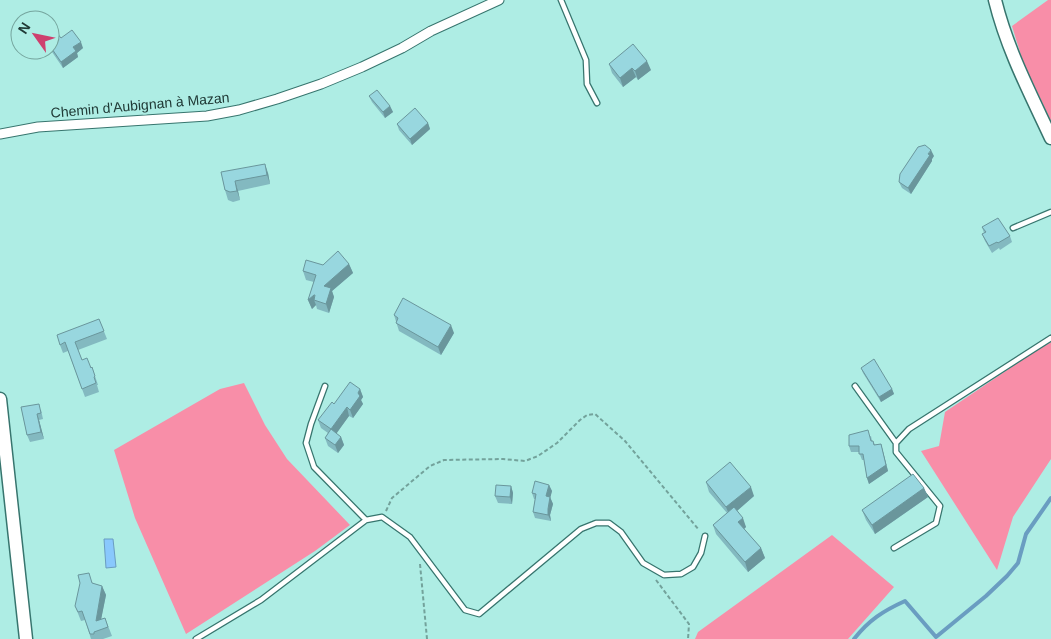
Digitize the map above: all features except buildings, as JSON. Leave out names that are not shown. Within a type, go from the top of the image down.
[{"type":"main road","points":[[995,0],[1000,23],[1013,56],[1051,138]]},
{"type":"main road","points":[[0,399],[5,481],[26,639]]},
{"type":"street","name":"Chemin d'Aubignan à Mazan","points":[[0,134],[38,127],[206,116],[239,110],[321,84],[362,67],[499,0]]},
{"type":"lane","points":[[561,0],[586,60],[587,84],[597,103]]},
{"type":"lane","points":[[1013,228],[1051,212]]},
{"type":"lane","points":[[896,443],[909,429],[1051,338]]},
{"type":"lane","points":[[325,386],[310,424],[306,443],[314,467],[366,520]]},
{"type":"lane","points":[[855,386],[896,443],[896,452],[940,506],[936,523],[894,548]]},
{"type":"lane","points":[[196,639],[261,600],[366,520],[382,517],[410,537],[465,610],[478,614],[581,529],[596,523],[609,524],[621,532],[642,564],[664,575],[680,574],[693,567],[701,553],[704,536]]},
{"type":"path","points":[[382,517],[392,498],[430,466],[444,460],[503,459],[525,461],[538,456],[557,443],[587,415],[595,414],[625,441],[704,536]]},
{"type":"path","points":[[419,548],[427,639]]},
{"type":"path","points":[[642,564],[689,624],[688,639]]},
{"type":"shaded area","points":[[1048,0],[1051,0],[1051,121],[1023,62],[1012,26]]},
{"type":"shaded area","points":[[1051,342],[1051,459],[1013,517],[997,570],[921,451],[939,446],[945,412]]},
{"type":"shaded area","points":[[244,383],[265,425],[287,459],[350,525],[315,551],[186,634],[135,518],[114,450],[220,389]]},
{"type":"shaded area","points":[[832,535],[894,587],[848,639],[695,639],[698,632]]},
{"type":"water","points":[[104,539],[113,539],[116,567],[106,568]]},
{"type":"waterway","points":[[854,639],[865,626],[877,617],[905,601],[936,637],[986,596],[1018,563],[1026,534],[1051,498]]}]
